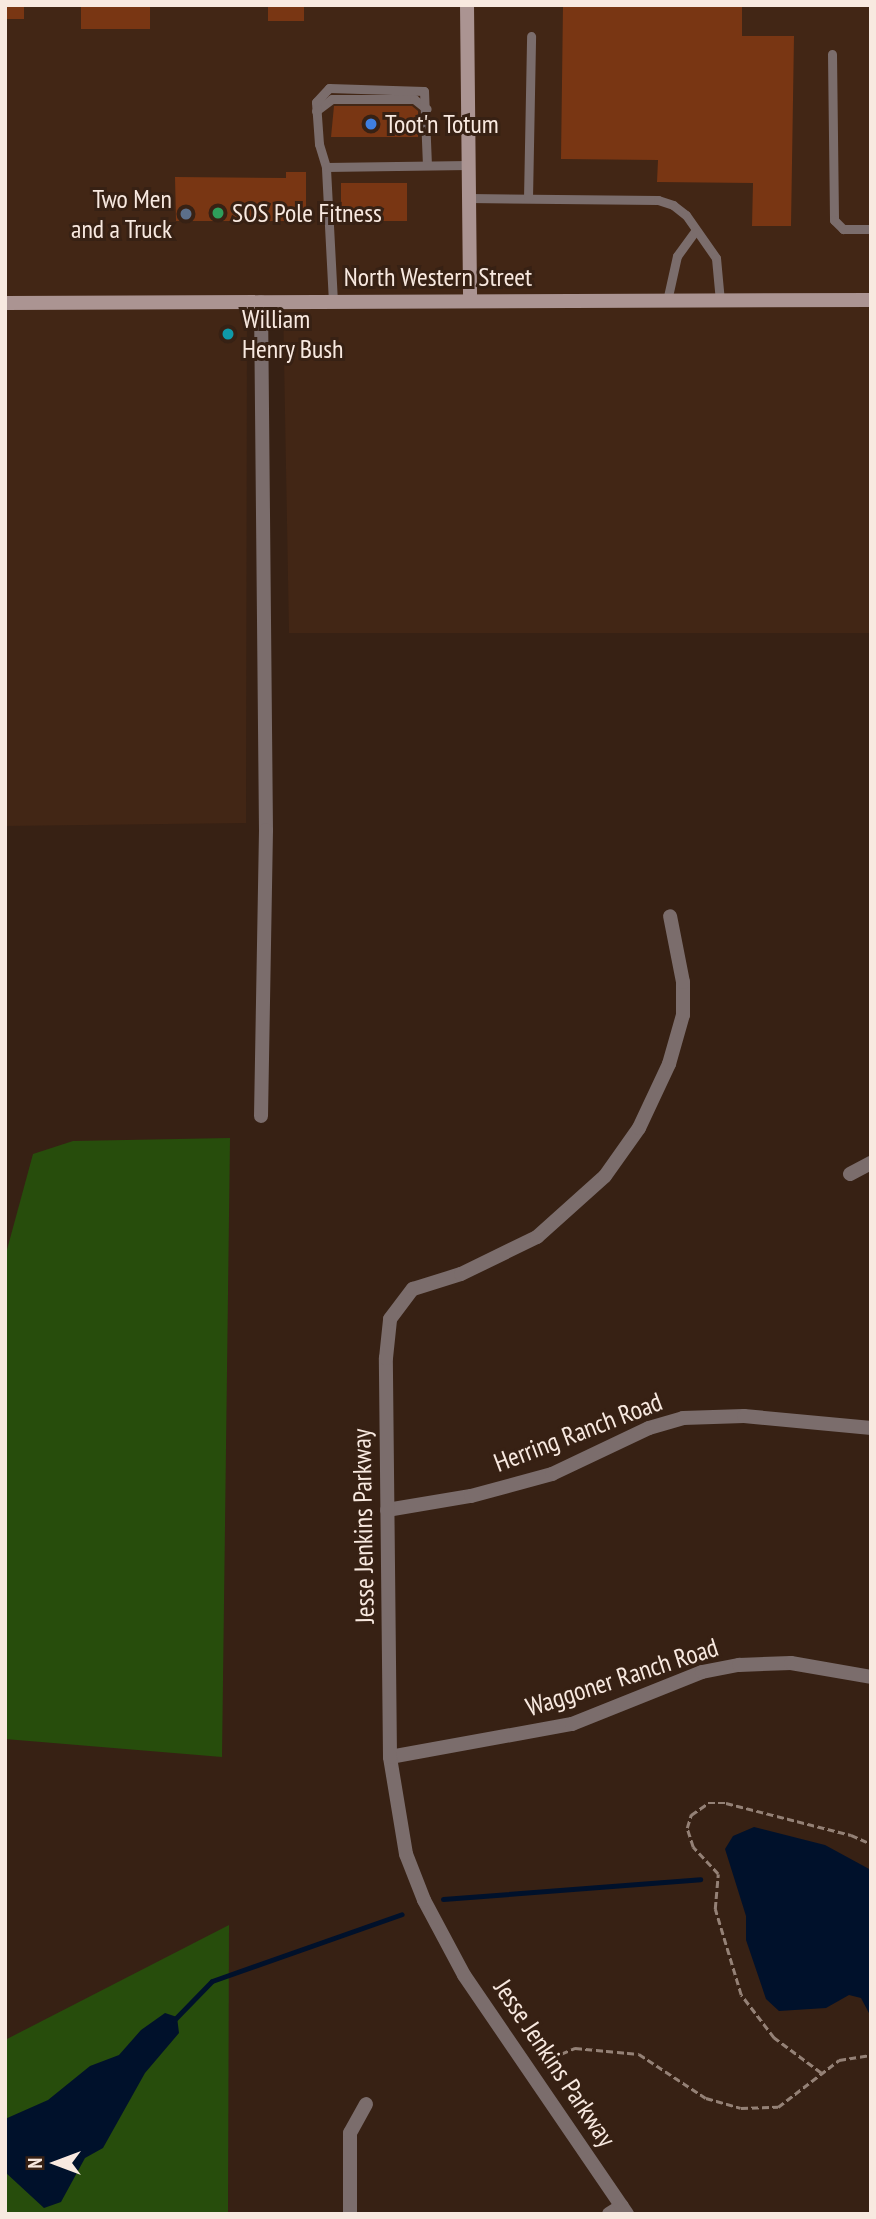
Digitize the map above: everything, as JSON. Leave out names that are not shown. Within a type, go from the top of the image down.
[{"type":"main road","points":[[467,5],[470,301]]},
{"type":"main road","name":"North Western Street","points":[[5,303],[871,300]]},
{"type":"street","points":[[261,302],[266,816],[261,1116]]},
{"type":"street","name":"Jesse Jenkins Parkway","points":[[624,2210],[532,2071],[464,1975],[424,1899],[406,1854],[390,1757],[387,1510],[390,1319],[413,1289],[514,1252],[558,1222],[605,1176],[639,1128],[668,1064],[683,1015],[683,982],[670,916]]},
{"type":"street","points":[[849,1174],[871,1163]]},
{"type":"street","name":"Herring Ranch Road","points":[[387,1510],[471,1496],[552,1474],[649,1428],[683,1418],[744,1416],[871,1428]]},
{"type":"street","name":"Waggoner Ranch Road","points":[[390,1757],[572,1724],[702,1672],[739,1665],[791,1663],[871,1677]]},
{"type":"street","points":[[349,2214],[350,2133],[366,2104]]},
{"type":"street","points":[[609,2214],[624,2210]]},
{"type":"lane","points":[[528,198],[531,36]]},
{"type":"lane","points":[[832,54],[834,220],[842,229],[871,229]]},
{"type":"lane","points":[[333,302],[326,167],[318,144],[316,111],[332,99],[414,99],[427,109],[427,165]]},
{"type":"lane","points":[[326,167],[468,164]]},
{"type":"lane","points":[[468,198],[658,200],[686,215],[716,258],[720,301]]},
{"type":"lane","points":[[667,301],[677,256],[695,231]]},
{"type":"path","points":[[821,2073],[774,2038],[741,1996],[716,1917],[718,1874],[693,1847],[687,1828],[691,1815],[708,1803],[726,1803],[851,1835],[871,1844]]},
{"type":"path","points":[[532,2071],[546,2058],[575,2048],[639,2054],[706,2098],[741,2109],[778,2106],[839,2060],[871,2055]]},
{"type":"shaded area","points":[[5,5],[871,5],[871,633],[289,633],[283,302],[247,303],[246,823],[5,826]]},
{"type":"green space","points":[[230,1138],[222,1757],[5,1739],[5,1257],[33,1154],[73,1141]]},
{"type":"green space","points":[[229,1925],[228,2214],[5,2214],[5,2040]]},
{"type":"water","points":[[754,1827],[825,1845],[871,1870],[871,2017],[861,1998],[849,1995],[826,2008],[779,2011],[766,1999],[746,1940],[746,1916],[725,1849],[733,1836]]},
{"type":"water","points":[[165,2013],[177,2017],[179,2033],[145,2073],[103,2148],[85,2158],[61,2202],[44,2208],[5,2172],[5,2119],[48,2100],[90,2066],[119,2055],[141,2030]]},
{"type":"building","points":[[5,5],[24,5],[24,19],[5,19]]},
{"type":"building","points":[[81,5],[150,5],[150,29],[81,29]]},
{"type":"building","points":[[268,5],[304,5],[304,21],[268,21]]},
{"type":"building","points":[[563,5],[742,5],[742,36],[794,36],[791,226],[752,226],[753,183],[657,182],[658,160],[561,159]]},
{"type":"building","points":[[334,106],[412,106],[418,111],[418,137],[331,137]]},
{"type":"building","points":[[286,172],[306,172],[306,221],[176,221],[175,177],[286,178]]},
{"type":"building","points":[[341,183],[407,183],[407,221],[341,221]]},
{"type":"waterway","points":[[443,1899],[700,1879]]},
{"type":"waterway","points":[[174,2020],[212,1981],[402,1914]]},
{"type":"place","name":"Toot'n Totum","points":[[371,124]]},
{"type":"place","name":"SOS Pole Fitness","points":[[218,213]]},
{"type":"place","name":"Two Men and a Truck","points":[[186,214]]},
{"type":"place","name":"William Henry Bush","points":[[228,334]]}]
